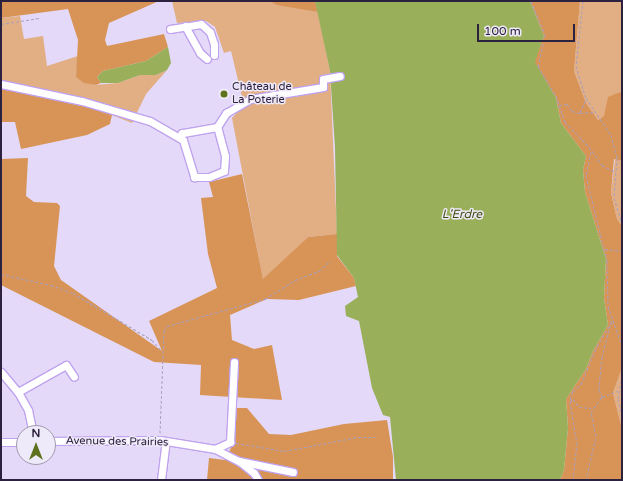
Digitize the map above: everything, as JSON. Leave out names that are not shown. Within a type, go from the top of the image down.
[{"type":"street","points":[[170,30],[185,26],[201,24],[210,32],[214,44],[210,57],[200,53],[185,26]]},
{"type":"street","points":[[180,137],[182,133],[217,127],[226,113],[250,99],[323,87],[323,79],[340,76]]},
{"type":"street","points":[[1,84],[125,113],[162,126],[180,137],[186,144],[194,177],[209,177],[224,171],[225,156],[217,127]]},
{"type":"street","points":[[215,449],[230,442],[234,362]]},
{"type":"street","points":[[18,392],[66,365],[74,377]]},
{"type":"street","points":[[1,372],[18,392],[28,410],[31,425]]},
{"type":"street","name":"Avenue des Prairies","points":[[56,441],[163,441],[215,449],[239,461]]},
{"type":"street","points":[[161,480],[163,441]]},
{"type":"street","points":[[1,442],[16,442]]},
{"type":"street","points":[[239,461],[292,472]]},
{"type":"street","points":[[239,461],[254,473],[258,480]]},
{"type":"path","points":[[531,1],[545,34],[545,40],[538,66],[559,105],[565,122],[602,165],[615,172]]},
{"type":"path","points":[[583,1],[577,41],[576,66],[586,98],[594,112],[611,135],[617,158],[614,198],[622,223]]},
{"type":"path","points":[[1,24],[40,18]]},
{"type":"path","points":[[545,40],[577,41]]},
{"type":"path","points":[[580,113],[586,98]]},
{"type":"path","points":[[559,105],[567,104],[572,111],[580,113],[594,112]]},
{"type":"path","points":[[591,151],[586,176],[608,261],[608,306],[622,346]]},
{"type":"path","points":[[605,249],[622,251]]},
{"type":"path","points":[[163,441],[163,352],[164,331],[167,326],[265,299],[295,280],[319,271],[331,260]]},
{"type":"path","points":[[1,274],[51,285],[72,293],[152,340],[163,352]]},
{"type":"path","points":[[602,397],[599,389],[602,357],[613,318]]},
{"type":"path","points":[[573,480],[577,444],[572,423],[572,400],[570,399],[573,391],[581,384],[597,346],[612,322]]},
{"type":"path","points":[[622,376],[618,391],[622,415]]},
{"type":"path","points":[[586,480],[596,436],[591,420],[593,408],[602,397],[618,391]]},
{"type":"path","points":[[572,400],[579,406],[593,408]]},
{"type":"path","points":[[230,442],[284,451],[358,437],[375,437]]},
{"type":"shaded area","points":[[1,1],[159,1],[109,23],[105,40],[107,46],[164,34],[168,47],[146,61],[103,71],[97,77],[101,83],[96,85],[84,83],[76,77],[78,40],[68,9],[1,18]]},
{"type":"shaded area","points":[[172,1],[270,1],[318,12],[330,71],[337,234],[308,237],[263,280],[232,118],[244,105],[231,51],[224,53],[215,27],[206,21],[177,23]]},
{"type":"shaded area","points":[[270,1],[315,1],[318,12],[277,5]]},
{"type":"shaded area","points":[[530,1],[580,1],[574,71],[586,103],[598,120],[604,116],[608,97],[620,92],[622,94],[622,161],[614,159],[611,193],[617,219],[622,226],[622,368],[613,393],[622,429],[622,480],[560,480],[564,470],[568,428],[566,399],[586,369],[593,351],[608,325],[604,298],[606,259],[585,192],[583,170],[586,156],[561,123],[556,98],[534,62],[544,36]]},
{"type":"shaded area","points":[[580,1],[622,1],[622,94],[620,92],[604,116],[598,120],[586,103],[574,71]]},
{"type":"shaded area","points":[[20,16],[24,39],[43,36],[47,66],[78,56],[76,77],[95,85],[118,83],[140,75],[156,75],[167,70],[146,94],[132,123],[112,115],[107,110],[1,87],[1,18]]},
{"type":"shaded area","points":[[1,87],[107,110],[112,115],[110,124],[87,135],[21,149],[15,122],[1,122]]},
{"type":"shaded area","points":[[28,158],[26,196],[34,202],[57,203],[60,206],[54,266],[61,280],[162,351],[149,321],[217,288],[208,254],[201,198],[213,197],[209,182],[242,174],[263,279],[308,237],[337,234],[337,256],[354,278],[356,286],[299,300],[267,299],[230,315],[232,340],[254,349],[272,345],[282,400],[200,395],[201,365],[154,362],[1,285],[1,159]]},
{"type":"shaded area","points":[[615,159],[622,161],[622,226],[617,219],[611,193]]},
{"type":"shaded area","points":[[622,368],[622,429],[613,393]]},
{"type":"shaded area","points":[[236,408],[247,408],[269,434],[291,435],[344,424],[387,420],[393,457],[393,480],[207,480],[209,458],[225,460],[230,450],[234,438]]},
{"type":"water","name":"L'Erdre","points":[[315,1],[530,1],[544,36],[535,62],[556,98],[561,123],[586,156],[583,170],[585,192],[606,259],[604,298],[608,325],[593,351],[586,369],[566,399],[568,428],[564,470],[560,480],[396,480],[390,417],[383,415],[372,388],[359,321],[346,316],[345,306],[358,297],[354,278],[337,255],[335,148],[330,71]]},
{"type":"water","points":[[168,47],[171,63],[167,70],[156,75],[140,75],[118,83],[101,83],[97,77],[103,71],[146,61]]},
{"type":"place","name":"Château de La Poterie","points":[[224,94]]}]
